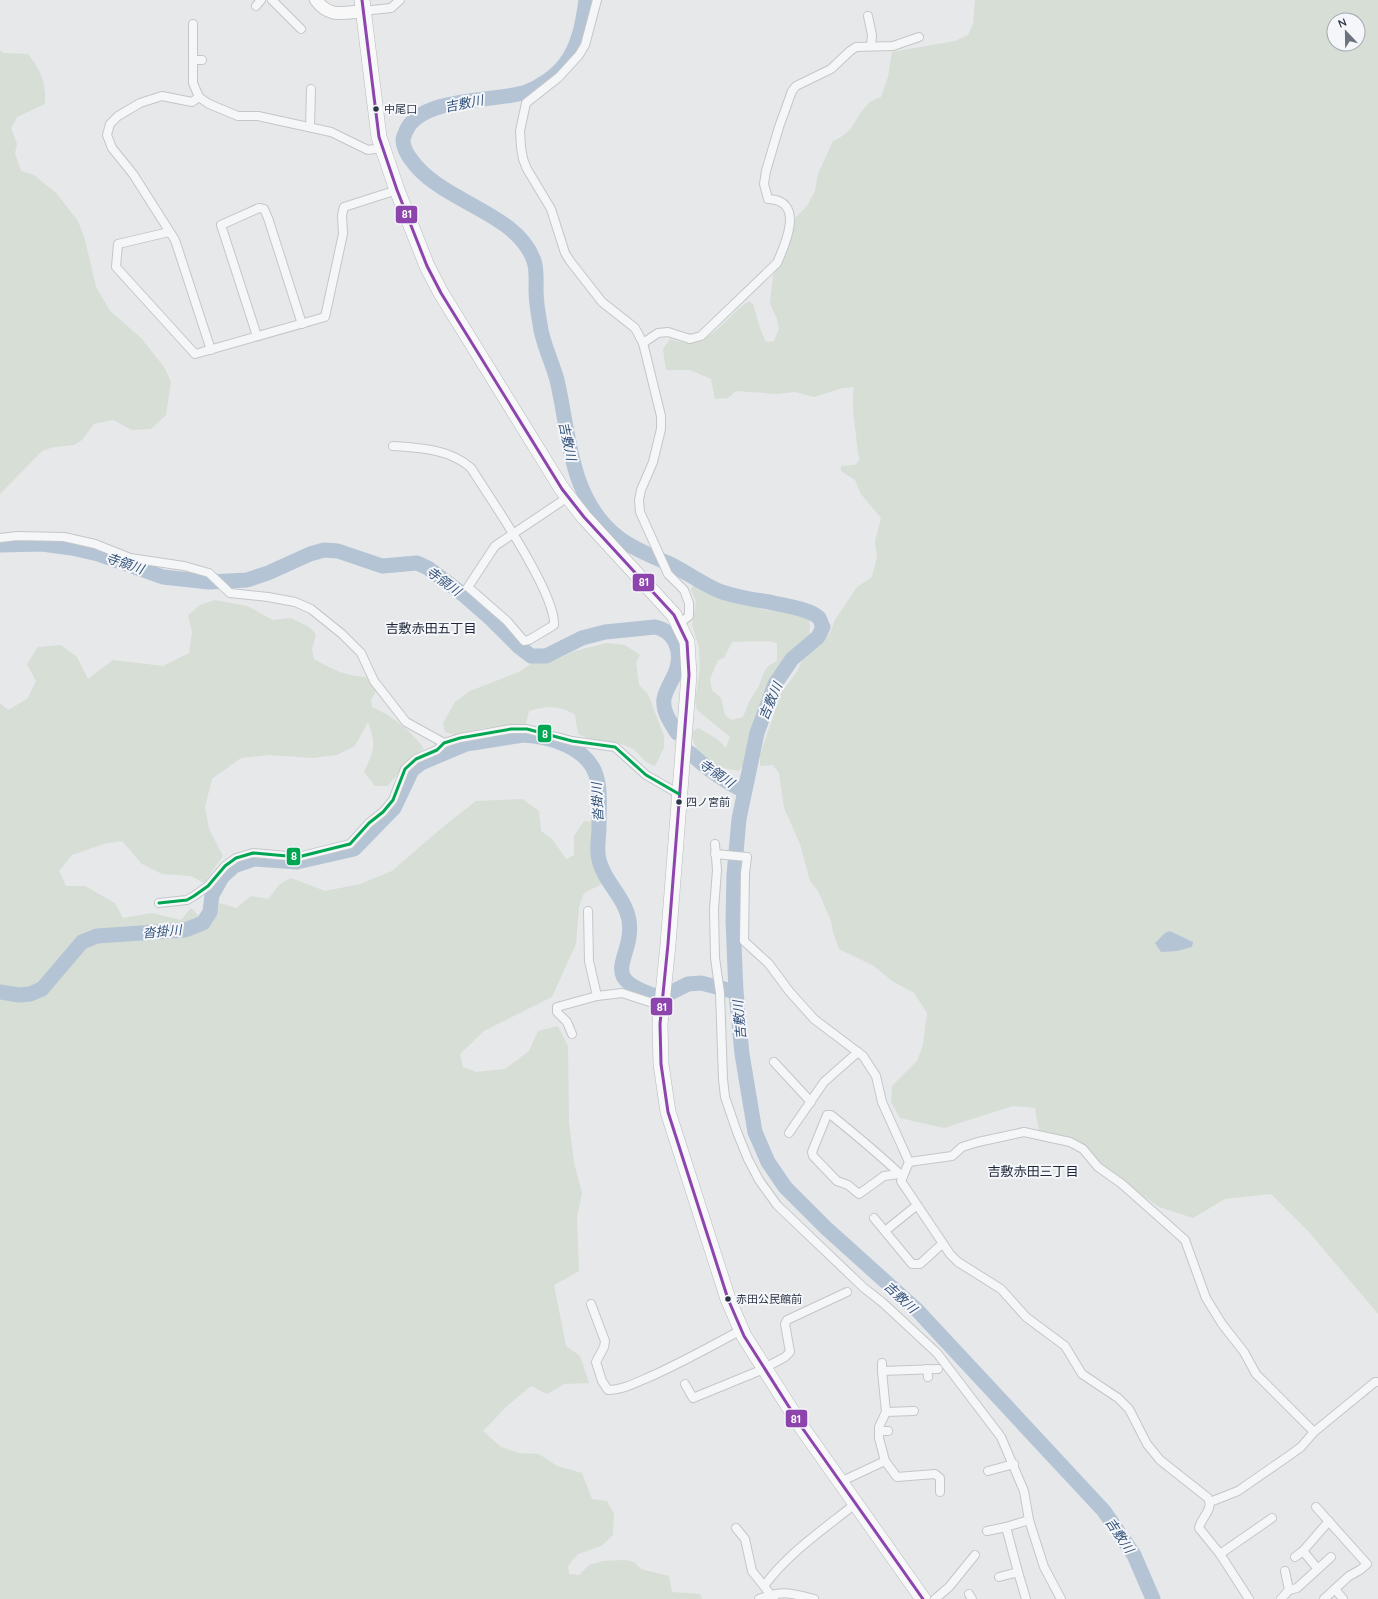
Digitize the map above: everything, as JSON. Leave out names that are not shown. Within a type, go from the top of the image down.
[{"type":"highway","points":[[362,6],[382,148],[432,279],[568,496],[584,517],[662,601],[679,624],[687,642],[689,675],[662,1006],[661,1064],[668,1112],[728,1299],[741,1330],[763,1368],[840,1482],[923,1599]]},
{"type":"street","points":[[272,0],[301,30]]},
{"type":"street","points":[[316,0],[322,8],[331,13],[362,6],[391,8],[400,0]]},
{"type":"street","points":[[597,0],[585,45],[579,55],[558,77],[526,103],[520,131],[521,147],[523,159],[527,169],[551,209],[565,252],[570,261],[602,302],[635,328],[643,343],[659,405],[661,429],[653,462],[641,490],[639,500],[640,512],[659,551],[668,574],[684,590],[689,603],[689,616],[686,620],[679,624]]},
{"type":"street","points":[[868,16],[872,35],[872,46]]},
{"type":"street","points":[[193,24],[193,83],[200,97],[209,104],[238,116],[258,116],[331,132],[368,150],[382,148]]},
{"type":"street","points":[[643,343],[658,333],[668,332],[690,339],[701,336],[777,263],[784,247],[789,226],[790,210],[786,204],[774,199],[768,199],[764,184],[778,127],[792,91],[801,83],[831,69],[856,47],[893,46],[919,37]]},
{"type":"street","points":[[193,60],[202,60]]},
{"type":"street","points":[[310,127],[311,89]]},
{"type":"street","points":[[200,97],[192,102],[162,96],[140,102],[118,116],[110,124],[107,135],[112,148],[133,174],[174,240],[211,350]]},
{"type":"street","points":[[169,232],[118,244],[116,268],[195,354],[325,317],[343,234],[342,215],[344,207],[397,190]]},
{"type":"street","points":[[257,336],[221,225],[259,208],[264,209],[268,218],[302,324]]},
{"type":"street","points":[[394,446],[430,449],[464,462],[471,468],[512,533],[546,594],[554,620],[554,625],[529,640],[524,640],[507,621],[468,587],[495,546],[512,533],[568,496]]},
{"type":"street","points":[[0,538],[17,536],[64,537],[95,544],[130,558],[184,566],[209,573],[230,593],[289,601],[311,610],[342,634],[361,653],[374,681],[406,722],[444,744]]},
{"type":"street","points":[[159,903],[187,900],[191,898],[208,886],[225,866],[242,856],[253,853],[298,857],[350,844],[369,823],[383,812],[393,800],[405,769],[416,759],[437,750],[444,744],[460,738],[511,729],[527,729],[572,741],[615,747],[646,774],[679,794]]},
{"type":"street","points":[[716,844],[719,854],[714,908],[715,958],[720,993],[720,1038],[725,1097],[737,1132],[759,1180],[777,1205],[864,1288],[882,1302],[937,1353],[1001,1437],[1024,1490],[1030,1520],[1044,1567],[1061,1599]]},
{"type":"street","points":[[719,854],[747,857],[745,873],[744,941],[769,964],[814,1019],[863,1056],[876,1076],[882,1102],[909,1162]]},
{"type":"street","points":[[588,911],[589,961],[597,996]]},
{"type":"street","points":[[572,1034],[567,1022],[557,1012],[556,1007],[597,996],[622,993],[662,1006]]},
{"type":"street","points":[[790,1133],[824,1082],[858,1052]]},
{"type":"street","points":[[774,1062],[811,1102]]},
{"type":"street","points":[[827,1115],[831,1115],[901,1175],[884,1176],[859,1194],[848,1185],[838,1181],[813,1156],[812,1152],[827,1115]]},
{"type":"street","points":[[909,1162],[952,1156],[962,1147],[1024,1132],[1070,1142],[1083,1149],[1098,1167],[1122,1184],[1185,1240],[1206,1298],[1222,1324],[1244,1352],[1256,1374],[1314,1432]]},
{"type":"street","points":[[909,1162],[901,1175],[901,1181],[916,1206],[950,1254],[958,1262],[1001,1289],[1026,1317],[1065,1346],[1082,1374],[1118,1398],[1129,1409],[1147,1444],[1160,1460],[1208,1498],[1210,1502],[1210,1509],[1200,1522],[1199,1528],[1220,1554],[1249,1599]]},
{"type":"street","points":[[884,1231],[916,1206]]},
{"type":"street","points":[[874,1218],[912,1264],[920,1264],[942,1244]]},
{"type":"street","points":[[685,1384],[693,1398],[763,1368],[785,1356],[790,1352],[785,1324],[787,1320],[847,1292]]},
{"type":"street","points":[[591,1304],[605,1341],[604,1347],[596,1362],[602,1381],[608,1390],[616,1390],[637,1382],[698,1354],[741,1330]]},
{"type":"street","points":[[938,1369],[928,1373],[882,1367],[886,1412],[883,1431],[885,1461],[897,1477],[935,1474],[940,1478],[940,1492]]},
{"type":"street","points":[[1210,1502],[1248,1485],[1301,1447],[1314,1432],[1378,1382]]},
{"type":"street","points":[[886,1412],[914,1411]]},
{"type":"street","points":[[840,1482],[885,1461]]},
{"type":"street","points":[[988,1471],[1014,1464]]},
{"type":"street","points":[[764,1586],[772,1575],[796,1552],[856,1504]]},
{"type":"street","points":[[1316,1507],[1367,1564],[1349,1576],[1324,1599]]},
{"type":"street","points":[[1220,1554],[1272,1518]]},
{"type":"street","points":[[987,1531],[1030,1520]]},
{"type":"street","points":[[1295,1557],[1303,1551],[1329,1521]]},
{"type":"street","points":[[1006,1527],[1026,1599]]},
{"type":"street","points":[[736,1528],[745,1539],[752,1571],[773,1597]]},
{"type":"street","points":[[1303,1551],[1317,1568]]},
{"type":"street","points":[[935,1599],[949,1587],[975,1555]]},
{"type":"street","points":[[1281,1599],[1289,1590],[1297,1588],[1317,1568],[1331,1557]]},
{"type":"street","points":[[1285,1571],[1289,1590]]},
{"type":"street","points":[[999,1577],[1018,1572]]},
{"type":"street","points":[[1335,1589],[1343,1599]]},
{"type":"street","points":[[759,1599],[773,1597],[788,1592],[814,1599]]},
{"type":"shaded area","points":[[975,0],[1378,0],[1378,1314],[1309,1232],[1271,1194],[1225,1199],[1193,1218],[1159,1207],[1102,1166],[1085,1147],[1039,1132],[1035,1108],[1013,1106],[944,1128],[900,1118],[891,1102],[892,1086],[917,1061],[923,1045],[927,1013],[914,993],[892,981],[874,966],[839,949],[831,921],[818,891],[810,881],[800,844],[784,808],[779,773],[773,765],[760,766],[760,755],[781,693],[798,670],[803,658],[830,633],[835,620],[857,587],[872,577],[877,557],[875,541],[881,518],[861,494],[855,480],[841,471],[841,466],[855,465],[860,460],[857,448],[853,411],[854,387],[843,388],[814,397],[795,392],[776,394],[736,391],[728,398],[715,399],[711,379],[690,370],[666,370],[663,349],[670,339],[690,343],[701,340],[715,331],[749,301],[753,304],[766,342],[774,341],[779,329],[777,319],[770,304],[773,275],[784,258],[796,217],[807,206],[815,191],[818,174],[833,141],[850,129],[862,110],[868,104],[881,97],[888,77],[892,52],[955,41],[968,35],[973,24]]},
{"type":"shaded area","points":[[0,51],[4,53],[28,54],[42,77],[45,90],[45,104],[17,117],[11,128],[17,144],[15,153],[21,171],[34,175],[57,194],[78,221],[85,240],[96,287],[110,311],[141,338],[164,367],[171,382],[166,415],[151,429],[132,430],[113,420],[94,424],[82,440],[74,445],[54,447],[42,451],[0,494]]},
{"type":"shaded area","points":[[694,583],[713,592],[765,610],[792,612],[809,618],[809,638],[790,655],[775,675],[764,698],[756,722],[750,756],[739,771],[714,765],[708,761],[697,750],[691,733],[698,728],[717,739],[726,748],[730,737],[697,710],[695,701],[700,668],[699,648],[692,625],[696,601],[691,590]],"holes":[[[767,641],[777,643],[777,661],[768,666],[763,674],[759,686],[750,700],[743,717],[731,720],[725,715],[721,698],[712,690],[710,679],[718,660],[724,658],[732,642]]]},
{"type":"shaded area","points":[[215,600],[247,606],[273,620],[291,618],[309,627],[316,634],[312,649],[314,659],[339,671],[366,677],[376,691],[371,700],[372,707],[401,725],[414,736],[424,749],[410,758],[388,786],[375,786],[364,772],[373,748],[373,737],[368,722],[355,746],[337,755],[312,758],[270,755],[241,758],[212,779],[205,807],[209,829],[223,856],[204,883],[191,876],[162,874],[142,864],[122,841],[104,844],[72,855],[59,871],[66,886],[85,886],[115,903],[123,918],[152,913],[181,920],[191,908],[202,919],[211,921],[220,903],[236,908],[251,896],[268,899],[280,884],[291,878],[325,891],[360,884],[392,871],[444,826],[476,801],[522,799],[539,811],[541,831],[552,839],[566,859],[574,855],[574,836],[584,821],[594,822],[594,864],[604,883],[584,893],[579,907],[576,944],[552,997],[484,1031],[460,1054],[463,1067],[476,1072],[505,1069],[529,1051],[538,1031],[558,1026],[568,1046],[569,1122],[574,1163],[582,1193],[577,1217],[579,1271],[554,1285],[566,1346],[580,1356],[589,1383],[565,1384],[547,1394],[531,1386],[507,1406],[483,1431],[501,1447],[519,1453],[539,1454],[557,1466],[582,1473],[592,1499],[607,1501],[614,1514],[613,1535],[601,1546],[578,1554],[568,1566],[569,1574],[579,1575],[589,1565],[603,1561],[625,1560],[634,1562],[641,1569],[669,1576],[672,1592],[700,1594],[702,1599],[0,1599],[0,703],[8,710],[27,699],[36,681],[27,664],[38,647],[61,645],[77,657],[88,679],[113,660],[163,666],[189,653],[192,632],[188,615],[200,605]]},
{"type":"shaded area","points":[[607,643],[625,645],[640,655],[636,662],[639,685],[648,694],[664,736],[664,748],[655,766],[647,762],[636,751],[626,746],[613,742],[591,739],[578,734],[575,715],[564,709],[553,707],[529,711],[526,724],[483,728],[455,735],[445,732],[443,723],[455,702],[470,691],[519,672],[532,663],[560,658],[575,651]]},
{"type":"water","points":[[1170,931],[1193,942],[1192,947],[1177,951],[1161,952],[1155,943],[1165,933]]},
{"type":"waterway","name":"吉敷川","points":[[586,0],[582,25],[574,50],[565,64],[552,77],[526,92],[461,102],[443,106],[427,112],[414,120],[406,131],[403,139],[404,147],[410,158],[423,173],[440,186],[495,218],[512,230],[525,244],[534,261],[536,272],[536,294],[541,331],[557,380],[574,465],[581,486],[590,505],[603,523],[619,538],[631,546],[670,564],[717,590],[736,596],[803,610],[810,612],[820,619],[823,627],[818,637],[792,659],[775,684],[757,733],[739,819],[734,875],[733,921],[736,992],[742,1054],[755,1132],[768,1162],[785,1187],[826,1228],[917,1310],[1104,1511],[1134,1555],[1153,1599]]},
{"type":"waterway","name":"寺領川","points":[[0,545],[42,544],[72,548],[98,554],[163,577],[209,582],[247,580],[268,573],[310,554],[324,550],[338,551],[382,566],[417,563],[428,568],[465,596],[488,616],[518,646],[531,656],[546,656],[582,638],[605,632],[655,627],[667,632],[672,637],[677,648],[677,668],[666,691],[664,699],[664,708],[677,733]]},
{"type":"waterway","name":"沓掛川","points":[[0,992],[19,995],[30,994],[42,989],[82,942],[97,936],[185,930],[203,923],[210,912],[212,895],[222,877],[234,866],[254,859],[297,862],[354,849],[394,808],[412,770],[421,763],[466,744],[523,735],[544,738],[566,745],[576,750],[591,765],[598,781],[598,856],[605,875],[623,904],[629,920],[629,934],[622,966],[622,974],[627,981],[638,989],[656,996]]},
{"type":"waterway","name":"寺領川","points":[[690,753],[716,774],[744,791]]},
{"type":"waterway","name":"沓掛川","points":[[670,993],[688,984],[701,983],[736,992]]},
{"type":"transit line","name":"81","points":[[362,0],[379,137],[397,190],[427,266],[441,293],[562,489],[584,517],[674,615],[687,642],[689,675],[668,944],[660,1024],[661,1064],[668,1112],[728,1299],[744,1336],[803,1429],[923,1599]]},
{"type":"transit line","name":"8","points":[[159,903],[187,900],[194,896],[208,886],[225,866],[236,858],[253,853],[298,857],[350,844],[369,823],[383,812],[393,800],[405,769],[416,759],[437,750],[444,743],[460,738],[511,729],[527,729],[572,741],[615,747],[646,775],[679,794]]},
{"type":"place","name":"中尾口","points":[[376,109]]},
{"type":"place","name":"四ノ宮前","points":[[679,802]]},
{"type":"place","name":"赤田公民館前","points":[[728,1299]]},
{"type":"district","name":"吉敷赤田五丁目","points":[[431,628]]},
{"type":"district","name":"吉敷赤田三丁目","points":[[1033,1171]]}]
